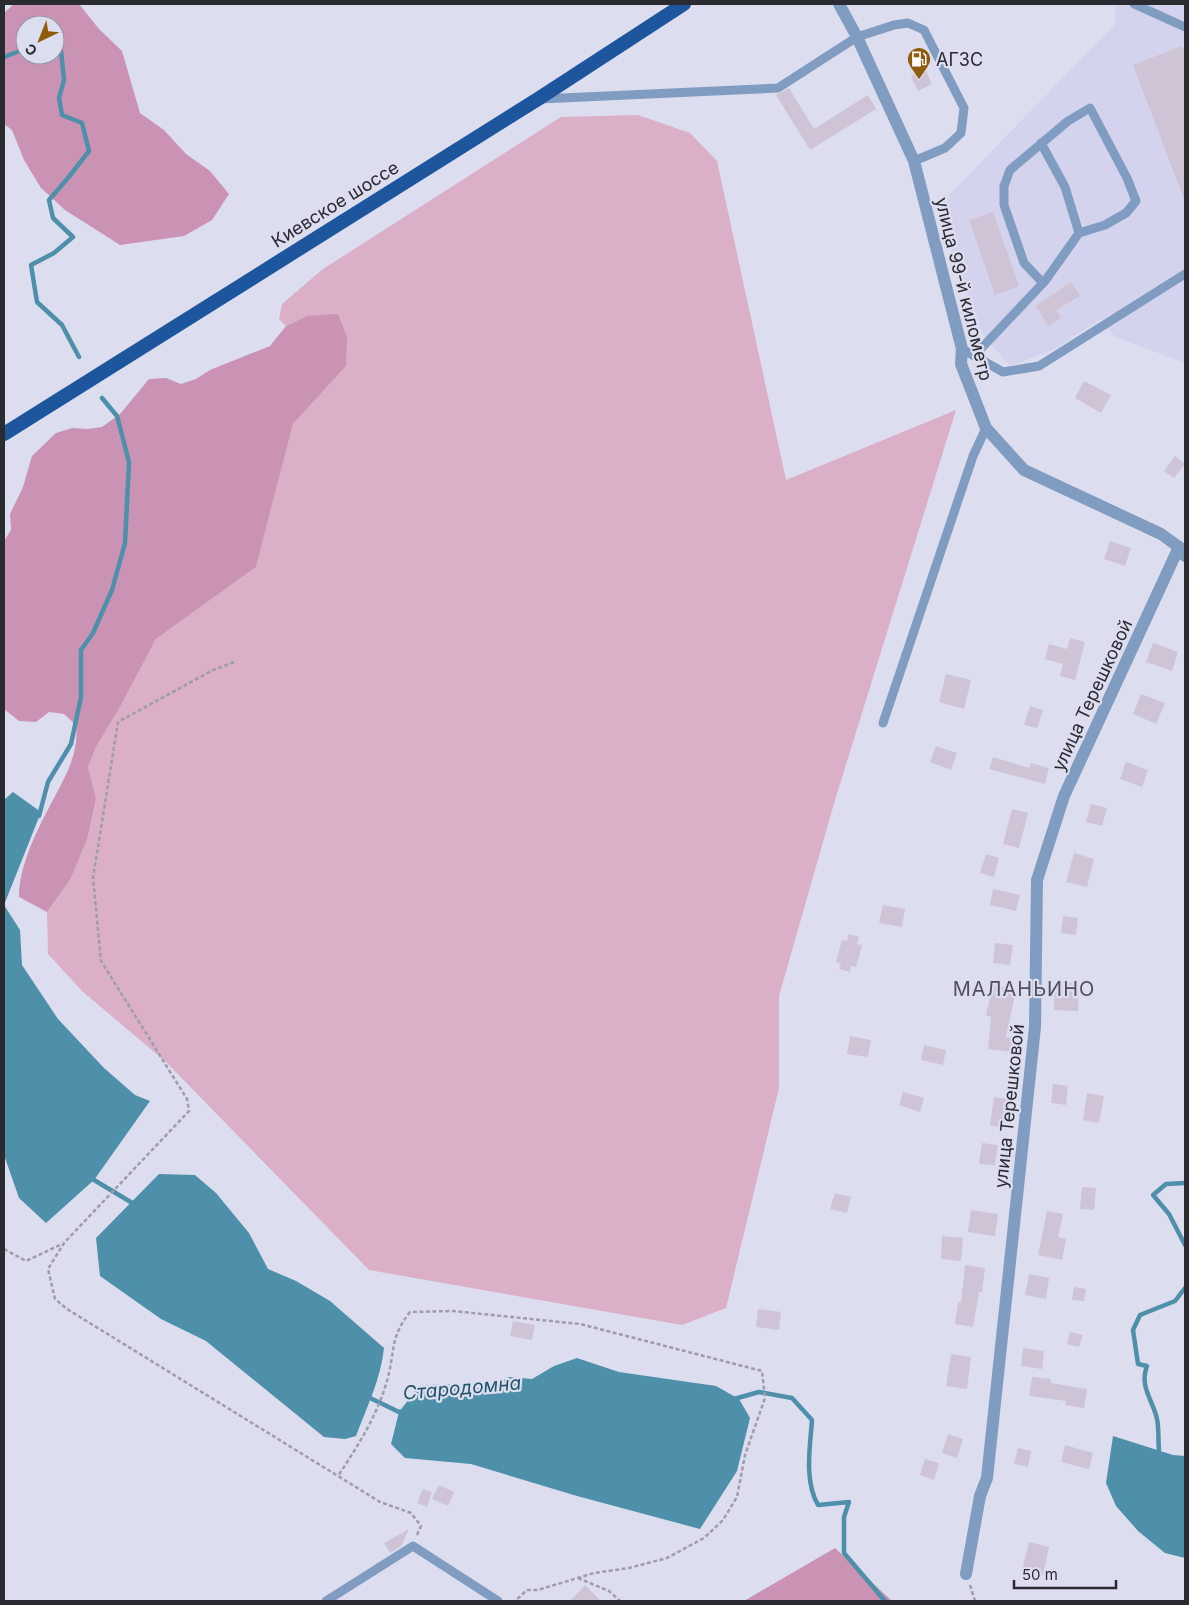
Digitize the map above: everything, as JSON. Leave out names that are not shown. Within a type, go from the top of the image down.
[{"type":"highway","name":"Киевское шоссе","points":[[4,434],[538,99],[684,4]]},
{"type":"street","name":"улица 99-й километр","points":[[839,4],[857,37],[914,161],[962,349],[961,364],[986,428],[1024,470],[1161,534],[1183,553]]},
{"type":"street","name":"улица Терешковой","points":[[966,1574],[980,1496],[987,1478],[1035,1027],[1037,880],[1064,796],[1183,553]]},
{"type":"lane","points":[[1134,4],[1185,27]]},
{"type":"lane","points":[[538,99],[778,88],[857,37],[894,25],[908,23],[924,30],[964,108],[960,133],[945,148],[914,161]]},
{"type":"lane","points":[[974,356],[1043,283],[1079,233],[1105,225],[1126,213],[1136,201],[1127,178],[1090,108],[1068,121],[1010,170],[1004,186],[1004,205],[1024,263],[1043,283]]},
{"type":"lane","points":[[1040,143],[1065,187],[1079,233]]},
{"type":"lane","points":[[962,349],[1003,372],[1039,366],[1185,274]]},
{"type":"lane","points":[[883,723],[973,456],[986,428]]},
{"type":"lane","points":[[326,1601],[413,1546],[498,1601]]},
{"type":"path","points":[[234,662],[213,670],[118,722],[93,878],[100,961],[187,1099],[189,1111],[64,1243],[48,1269],[56,1299],[67,1309],[380,1502],[411,1513],[420,1526],[413,1546]]},
{"type":"path","points":[[4,1250],[26,1261],[64,1243]]},
{"type":"path","points":[[338,1476],[364,1437],[386,1385],[395,1336],[410,1312],[454,1312],[580,1324],[762,1371],[765,1398],[745,1455],[738,1497],[723,1520],[704,1538],[668,1558],[577,1578],[538,1590],[527,1590],[515,1601]]},
{"type":"path","points":[[966,1574],[975,1601]]},
{"type":"path","points":[[577,1578],[591,1582],[609,1591],[620,1601]]},
{"type":"shaded area","points":[[14,4],[79,4],[99,29],[122,51],[140,113],[164,130],[186,154],[210,171],[229,194],[212,220],[184,236],[120,245],[65,210],[41,188],[24,160],[12,130],[4,124],[4,13]]},
{"type":"shaded area","points":[[1115,4],[1185,4],[1185,363],[1115,337],[1101,319],[1053,350],[1010,366],[983,335],[969,301],[944,226],[949,195],[1115,24]]},
{"type":"shaded area","points":[[638,115],[690,133],[717,161],[786,480],[956,410],[835,800],[779,996],[779,1088],[726,1308],[682,1325],[369,1270],[166,1062],[82,991],[48,954],[47,912],[70,880],[96,798],[88,767],[96,747],[120,707],[156,639],[256,567],[293,424],[346,366],[307,316],[286,326],[279,319],[282,304],[323,269],[561,117]]},
{"type":"shaded area","points":[[338,314],[347,337],[346,366],[293,424],[256,567],[156,639],[120,707],[96,747],[88,767],[96,798],[87,839],[70,880],[47,912],[19,897],[22,872],[41,822],[70,764],[76,745],[76,725],[64,714],[49,712],[36,722],[19,721],[4,709],[4,541],[11,530],[10,514],[23,487],[32,456],[56,433],[72,428],[102,427],[120,414],[149,379],[166,378],[181,384],[196,379],[210,370],[270,346],[286,326],[307,316]]},
{"type":"shaded area","points":[[835,1548],[892,1601],[744,1601]]},
{"type":"water","points":[[13,792],[41,812],[4,905],[4,800]]},
{"type":"water","points":[[4,905],[20,930],[22,965],[58,1019],[104,1068],[135,1095],[150,1101],[94,1180],[46,1223],[19,1198],[4,1155]]},
{"type":"water","points":[[159,1174],[195,1175],[216,1193],[249,1233],[268,1269],[296,1281],[330,1301],[384,1348],[377,1381],[356,1436],[345,1439],[324,1437],[206,1341],[161,1319],[100,1276],[96,1238]]},
{"type":"water","points":[[577,1358],[619,1372],[716,1386],[739,1399],[750,1418],[737,1471],[700,1529],[577,1496],[471,1464],[405,1458],[391,1444],[399,1412],[419,1386],[444,1384],[486,1389],[509,1377],[532,1379],[554,1366]]},
{"type":"water","points":[[1113,1436],[1173,1455],[1185,1456],[1185,1558],[1165,1553],[1138,1531],[1116,1506],[1106,1483]]},
{"type":"building","points":[[1182,46],[1185,53],[1184,199],[1133,65]]},
{"type":"building","points":[[925,69],[932,84],[918,91],[911,76]]},
{"type":"building","points":[[789,88],[814,129],[868,95],[876,109],[810,150],[776,95]]},
{"type":"building","points":[[993,212],[1019,286],[995,295],[969,220]]},
{"type":"building","points":[[1071,282],[1080,296],[1056,310],[1061,318],[1048,326],[1036,306]]},
{"type":"building","points":[[1084,381],[1111,395],[1101,413],[1075,398]]},
{"type":"building","points":[[1175,456],[1185,464],[1174,478],[1164,471]]},
{"type":"building","points":[[1110,541],[1131,548],[1125,566],[1104,559]]},
{"type":"building","points":[[1070,638],[1085,642],[1075,680],[1060,676],[1063,664],[1045,659],[1049,644],[1067,649]]},
{"type":"building","points":[[1153,643],[1178,652],[1172,671],[1146,662]]},
{"type":"building","points":[[946,674],[971,680],[964,709],[939,702]]},
{"type":"building","points":[[1141,694],[1165,703],[1156,724],[1133,714]]},
{"type":"building","points":[[1030,706],[1043,710],[1037,728],[1024,725]]},
{"type":"building","points":[[936,746],[957,753],[951,770],[930,762]]},
{"type":"building","points":[[993,757],[1029,768],[1031,763],[1049,768],[1045,784],[989,769]]},
{"type":"building","points":[[1126,762],[1148,770],[1142,787],[1120,779]]},
{"type":"building","points":[[1091,804],[1107,808],[1102,826],[1086,822]]},
{"type":"building","points":[[1012,809],[1028,813],[1019,848],[1003,844]]},
{"type":"building","points":[[1074,853],[1094,859],[1087,887],[1066,882]]},
{"type":"building","points":[[986,854],[999,858],[994,877],[980,873]]},
{"type":"building","points":[[993,889],[1020,895],[1016,911],[990,905]]},
{"type":"building","points":[[883,905],[905,909],[902,927],[879,923]]},
{"type":"building","points":[[1063,916],[1078,918],[1076,935],[1061,933]]},
{"type":"building","points":[[848,934],[859,937],[857,944],[862,945],[856,967],[851,966],[850,972],[839,969],[841,964],[836,962],[842,940],[847,941]]},
{"type":"building","points":[[995,943],[1013,945],[1010,965],[993,963]]},
{"type":"building","points":[[1055,982],[1079,983],[1078,1011],[1054,1010]]},
{"type":"building","points":[[993,985],[1016,990],[1006,1037],[1014,1038],[1013,1052],[988,1049],[991,1017],[986,1015]]},
{"type":"building","points":[[850,1036],[871,1040],[868,1057],[847,1054]]},
{"type":"building","points":[[924,1045],[946,1050],[943,1065],[921,1060]]},
{"type":"building","points":[[1053,1084],[1068,1086],[1066,1105],[1051,1103]]},
{"type":"building","points":[[903,1092],[924,1098],[920,1112],[899,1105]]},
{"type":"building","points":[[1087,1093],[1104,1096],[1099,1123],[1083,1120]]},
{"type":"building","points":[[994,1097],[1007,1099],[1004,1127],[990,1126]]},
{"type":"building","points":[[982,1143],[998,1145],[995,1165],[979,1164]]},
{"type":"building","points":[[1082,1187],[1096,1188],[1094,1210],[1080,1209]]},
{"type":"building","points":[[835,1193],[851,1197],[847,1213],[830,1209]]},
{"type":"building","points":[[971,1210],[998,1214],[995,1236],[968,1232]]},
{"type":"building","points":[[1047,1211],[1063,1214],[1058,1237],[1066,1239],[1062,1260],[1038,1255]]},
{"type":"building","points":[[942,1236],[963,1238],[961,1261],[941,1259]]},
{"type":"building","points":[[965,1265],[985,1268],[982,1292],[979,1292],[973,1327],[955,1324],[958,1302],[961,1303]]},
{"type":"building","points":[[1029,1274],[1049,1278],[1046,1299],[1025,1295]]},
{"type":"building","points":[[1074,1287],[1086,1289],[1084,1301],[1072,1300]]},
{"type":"building","points":[[758,1309],[781,1312],[779,1330],[756,1327]]},
{"type":"building","points":[[513,1321],[535,1325],[532,1340],[510,1336]]},
{"type":"building","points":[[1070,1332],[1083,1335],[1079,1347],[1067,1344]]},
{"type":"building","points":[[1023,1348],[1044,1351],[1042,1369],[1021,1366]]},
{"type":"building","points":[[951,1354],[971,1357],[967,1389],[946,1386]]},
{"type":"building","points":[[1032,1377],[1051,1379],[1051,1383],[1087,1389],[1084,1408],[1065,1405],[1066,1401],[1029,1396]]},
{"type":"building","points":[[948,1434],[963,1439],[957,1458],[942,1453]]},
{"type":"building","points":[[1065,1445],[1093,1453],[1089,1469],[1061,1462]]},
{"type":"building","points":[[1018,1448],[1031,1451],[1028,1467],[1014,1464]]},
{"type":"building","points":[[925,1459],[939,1463],[934,1480],[920,1475]]},
{"type":"building","points":[[439,1485],[454,1492],[448,1506],[432,1499]]},
{"type":"building","points":[[423,1489],[432,1492],[427,1507],[417,1503]]},
{"type":"building","points":[[409,1529],[401,1546],[390,1553],[384,1543]]},
{"type":"building","points":[[1029,1542],[1049,1547],[1043,1575],[1022,1570]]},
{"type":"building","points":[[585,1585],[601,1601],[570,1601]]},
{"type":"waterway","name":"Стародомна","points":[[4,57],[15,53]]},
{"type":"waterway","name":"Стародомна","points":[[62,65],[64,80],[59,98],[62,115],[82,123],[89,151],[49,200],[53,218],[73,237],[54,253],[31,265],[37,302],[62,325],[79,357]]},
{"type":"waterway","name":"Стародомна","points":[[39,816],[48,782],[71,744],[81,697],[81,650],[93,633],[112,590],[125,543],[129,462],[117,416],[102,398]]},
{"type":"waterway","name":"Стародомна","points":[[91,1175],[94,1180],[134,1204]]},
{"type":"waterway","points":[[1185,1183],[1166,1184],[1153,1195],[1169,1214],[1185,1245]]},
{"type":"waterway","points":[[1159,1450],[1157,1419],[1146,1387],[1145,1374],[1147,1366],[1138,1364],[1133,1330],[1140,1315],[1175,1301],[1185,1288]]},
{"type":"waterway","name":"Стародомна","points":[[734,1399],[759,1392],[792,1398],[812,1420],[809,1475],[818,1505],[849,1502],[844,1517],[844,1553],[885,1601]]},
{"type":"waterway","name":"Стародомна","points":[[366,1396],[399,1412],[405,1411]]},
{"type":"place","name":"АГЗС","points":[[919,80]]},
{"type":"district","name":"МАЛАНЬИНО","points":[[1024,989]]}]
